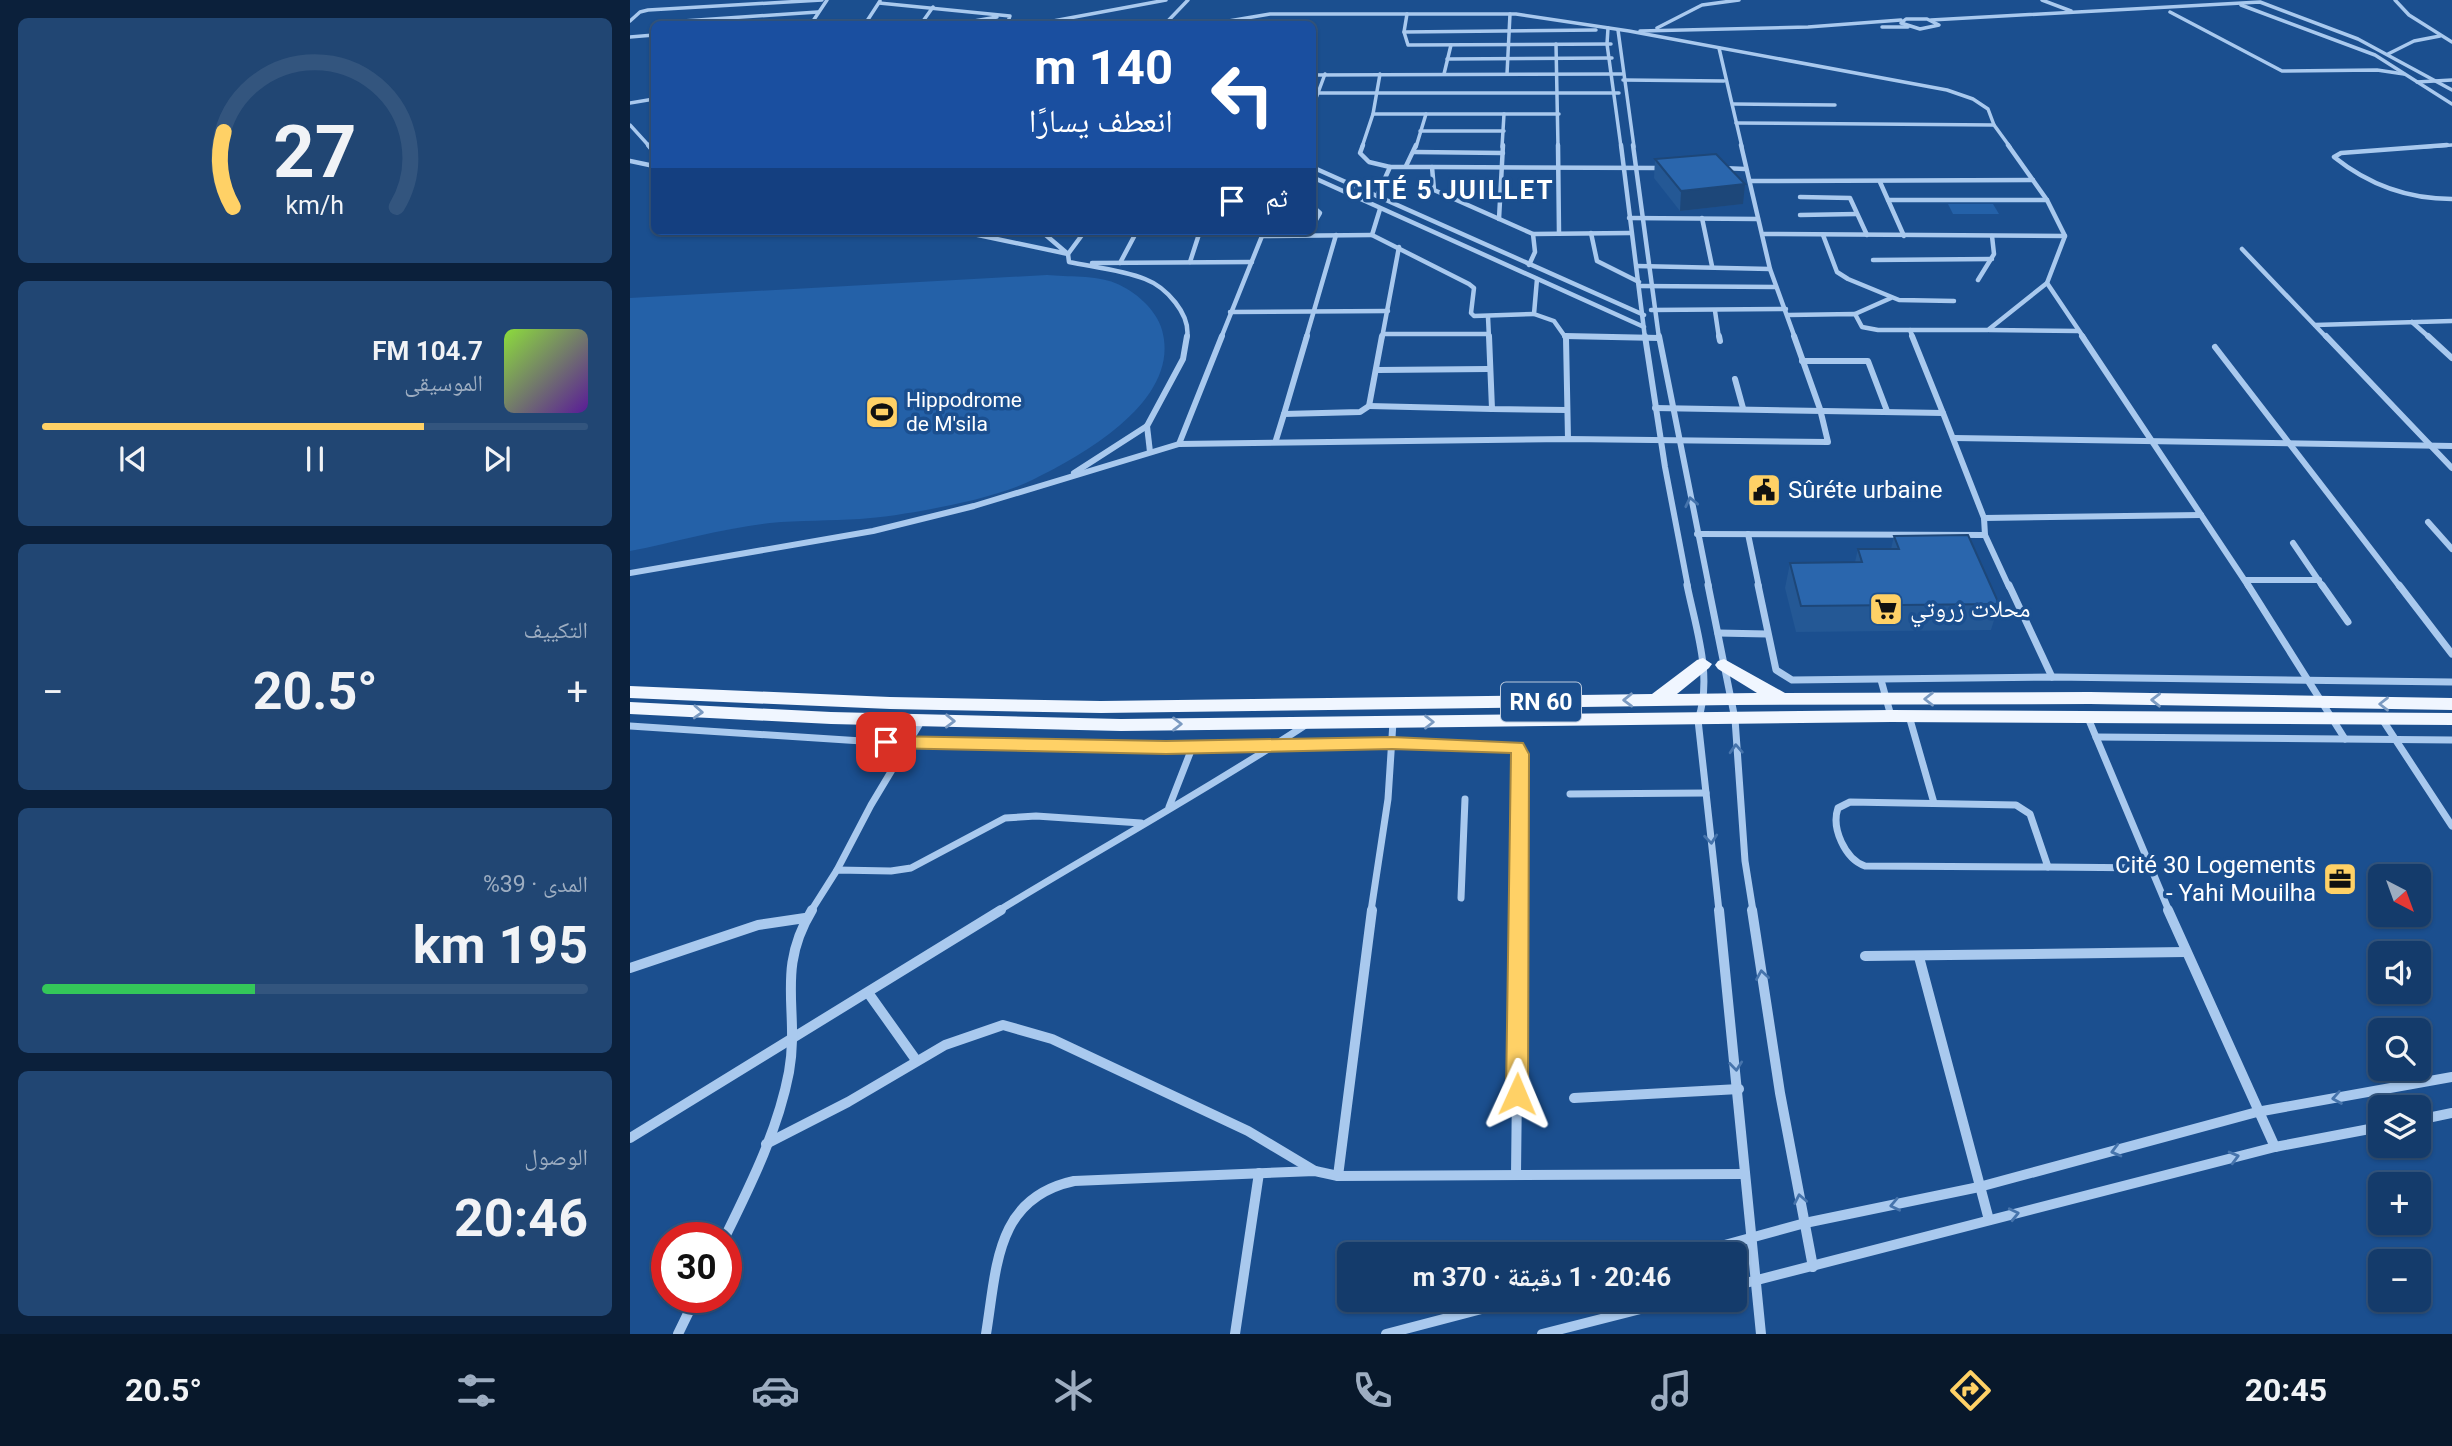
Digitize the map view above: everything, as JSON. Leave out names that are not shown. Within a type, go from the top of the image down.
[{"type":"main road","points":[[1657,700],[1703,664]]},
{"type":"main road","points":[[1724,665],[1783,699]]},
{"type":"main road","name":"RN 60","points":[[630,692],[890,703],[1101,706],[1783,699],[1896,710],[2088,718],[2452,719]]},
{"type":"main road","name":"RN 60","points":[[630,708],[1121,725],[1735,719],[2090,698],[2322,704],[2452,704]]},
{"type":"street","points":[[630,21],[643,11],[825,0]]},
{"type":"street","points":[[813,21],[825,0]]},
{"type":"street","points":[[1053,21],[1166,0]]},
{"type":"street","points":[[1168,21],[1188,0]]},
{"type":"street","points":[[1657,29],[1702,5],[1739,0]]},
{"type":"street","points":[[2042,0],[2083,16]]},
{"type":"street","points":[[2227,0],[2350,44],[2390,65],[2452,104]]},
{"type":"street","points":[[1629,32],[1657,29],[1808,27],[2238,4],[2265,0]]},
{"type":"street","points":[[2395,0],[2409,15],[2452,39]]},
{"type":"street","points":[[867,21],[880,1],[1006,16],[1011,18],[1009,21]]},
{"type":"street","points":[[2260,2],[2347,34],[2452,90]]},
{"type":"street","points":[[684,21],[696,7]]},
{"type":"street","points":[[923,21],[933,7]]},
{"type":"street","points":[[1647,30],[1735,33],[1930,28],[1939,24],[2248,8]]},
{"type":"street","points":[[707,21],[818,12]]},
{"type":"street","points":[[2170,12],[2282,71],[2377,71],[2404,74]]},
{"type":"street","points":[[1407,14],[1404,32],[1407,44],[1619,44]]},
{"type":"street","points":[[1507,74],[1510,14]]},
{"type":"street","points":[[1226,21],[1256,15],[1510,14],[1618,30],[1947,90],[1983,104],[1994,125],[2046,200],[2065,236],[2047,283],[1988,330]]},
{"type":"street","points":[[1256,15],[1261,21]]},
{"type":"street","points":[[975,21],[1006,16]]},
{"type":"street","points":[[1901,20],[1908,27]]},
{"type":"street","points":[[1931,20],[1939,24]]},
{"type":"street","points":[[1404,32],[1608,29]]},
{"type":"street","points":[[1608,29],[1607,44],[1625,168],[1630,233],[1640,284],[1655,408],[1703,664],[1705,699],[1698,720],[1739,1089],[1761,1334]]},
{"type":"street","points":[[1618,30],[1645,218],[1658,338],[1732,699],[1745,861],[1780,1093],[1813,1266]]},
{"type":"street","points":[[630,37],[651,36]]},
{"type":"street","points":[[2388,54],[2414,41],[2443,36]]},
{"type":"street","points":[[1556,44],[1559,233]]},
{"type":"street","points":[[1444,74],[1451,45]]},
{"type":"street","points":[[630,573],[873,531],[974,506],[1179,444],[1276,440],[1568,439],[1823,443],[1829,438],[1770,269],[1764,234],[1745,169],[1733,104],[1724,81],[1719,48]]},
{"type":"street","points":[[1447,59],[1620,58]]},
{"type":"street","points":[[2377,71],[2390,65]]},
{"type":"street","points":[[1325,74],[1316,98],[1378,92],[1625,93]]},
{"type":"street","points":[[1380,74],[1373,114],[1360,153],[1370,162],[1390,167],[1664,168]]},
{"type":"street","points":[[1316,75],[1612,74],[1623,77],[1724,81]]},
{"type":"street","points":[[2417,82],[2452,79]]},
{"type":"street","points":[[630,103],[651,100]]},
{"type":"street","points":[[1733,104],[1835,105]]},
{"type":"street","points":[[1373,114],[1559,114]]},
{"type":"street","points":[[1406,166],[1414,152],[1426,114]]},
{"type":"street","points":[[1499,219],[1504,114]]},
{"type":"street","points":[[1735,123],[1994,125]]},
{"type":"street","points":[[1619,124],[1630,125]]},
{"type":"street","points":[[630,125],[651,149]]},
{"type":"street","points":[[1420,131],[1504,131]]},
{"type":"street","points":[[2452,145],[2341,153],[2334,157],[2358,175],[2394,193],[2452,199]]},
{"type":"street","points":[[1414,152],[1503,153]]},
{"type":"street","points":[[630,161],[651,165]]},
{"type":"street","points":[[1377,196],[1390,167]]},
{"type":"street","points":[[1432,167],[1434,190],[1533,234],[1630,233]]},
{"type":"street","points":[[1718,168],[1745,169]]},
{"type":"street","points":[[1316,169],[1537,269],[1644,313],[1655,310],[1855,314],[1891,298]]},
{"type":"street","points":[[1316,179],[1644,327]]},
{"type":"street","points":[[1750,181],[2033,180]]},
{"type":"street","points":[[1880,182],[1904,236]]},
{"type":"street","points":[[1800,197],[1850,198],[1867,235]]},
{"type":"street","points":[[1370,204],[1383,199]]},
{"type":"street","points":[[1888,200],[2046,200]]},
{"type":"street","points":[[1372,235],[1380,209]]},
{"type":"street","points":[[1800,215],[1857,214]]},
{"type":"street","points":[[1629,218],[1758,219]]},
{"type":"street","points":[[1702,218],[1712,266]]},
{"type":"street","points":[[1316,232],[1372,235],[1399,247],[1474,288],[1471,313],[1488,317],[1534,314],[1548,317],[1560,324],[1566,338],[1568,439]]},
{"type":"street","points":[[1591,233],[1597,261],[1640,284],[1776,287]]},
{"type":"street","points":[[1529,265],[1535,252],[1533,234]]},
{"type":"street","points":[[1764,234],[2065,236]]},
{"type":"street","points":[[978,235],[1068,254]]},
{"type":"street","points":[[1046,235],[1068,254]]},
{"type":"street","points":[[1068,478],[1147,426],[1167,391],[1187,346],[1185,317],[1178,304],[1147,279],[1073,264],[1067,259],[1082,235]]},
{"type":"street","points":[[1119,263],[1135,235]]},
{"type":"street","points":[[1189,262],[1199,235]]},
{"type":"street","points":[[1179,444],[1262,235]]},
{"type":"street","points":[[1276,440],[1336,235]]},
{"type":"street","points":[[1823,235],[1837,272],[1891,298],[1954,301]]},
{"type":"street","points":[[1978,280],[1997,246],[1992,236]]},
{"type":"street","points":[[1369,406],[1385,334],[1399,247]]},
{"type":"street","points":[[2242,249],[2452,468]]},
{"type":"street","points":[[1873,260],[1992,259]]},
{"type":"street","points":[[1073,264],[1252,262]]},
{"type":"street","points":[[1637,266],[1770,269]]},
{"type":"street","points":[[1526,273],[1537,269]]},
{"type":"street","points":[[1534,314],[1537,279]]},
{"type":"street","points":[[2047,283],[2245,580],[2346,739]]},
{"type":"street","points":[[1230,312],[1388,311]]},
{"type":"street","points":[[1714,311],[1720,341]]},
{"type":"street","points":[[1855,314],[1858,324],[1866,328],[2078,331]]},
{"type":"street","points":[[1488,317],[1488,369],[1492,409]]},
{"type":"street","points":[[2315,325],[2452,321]]},
{"type":"street","points":[[2412,322],[2452,358]]},
{"type":"street","points":[[1910,330],[1984,518],[1985,535],[2052,677]]},
{"type":"street","points":[[1385,334],[1487,334]]},
{"type":"street","points":[[1566,338],[1658,338]]},
{"type":"street","points":[[2215,347],[2452,654]]},
{"type":"street","points":[[1802,361],[1868,361],[1887,411]]},
{"type":"street","points":[[1378,370],[1488,369]]},
{"type":"street","points":[[1735,379],[1743,408]]},
{"type":"street","points":[[1284,414],[1360,412],[1369,406],[1567,410]]},
{"type":"street","points":[[1655,408],[1943,413]]},
{"type":"street","points":[[1147,426],[1150,452]]},
{"type":"street","points":[[1954,438],[2452,446]]},
{"type":"street","points":[[1984,518],[2201,515]]},
{"type":"street","points":[[2428,522],[2452,549]]},
{"type":"street","points":[[1697,534],[1985,535]]},
{"type":"street","points":[[1748,534],[1776,670],[1785,678],[1881,680],[2052,677],[2452,682]]},
{"type":"street","points":[[2293,542],[2348,622]]},
{"type":"street","points":[[2245,580],[2319,580]]},
{"type":"street","points":[[1718,633],[1767,634]]},
{"type":"street","points":[[1881,680],[1934,803]]},
{"type":"street","points":[[2088,718],[2154,868],[2186,952],[2275,1147]]},
{"type":"street","points":[[2381,719],[2452,826]]},
{"type":"street","points":[[732,1222],[766,1144],[788,1075],[794,1040],[790,965],[805,918],[837,870],[922,720]]},
{"type":"street","points":[[1338,1176],[1361,981],[1388,799],[1394,722]]},
{"type":"street","points":[[630,1138],[794,1040],[1307,723]]},
{"type":"street","points":[[630,726],[908,744],[1192,748],[1392,743],[1510,745],[1520,750],[1516,1175]]},
{"type":"street","points":[[2096,737],[2452,740]]},
{"type":"street","points":[[1169,808],[1192,748]]},
{"type":"street","points":[[1570,794],[1706,793]]},
{"type":"street","points":[[1461,898],[1465,799]]},
{"type":"street","points":[[2049,868],[2030,814],[2016,805],[1844,804],[1836,813],[1845,853],[1856,864],[1865,866],[2049,868],[2154,868]]},
{"type":"street","points":[[837,870],[891,871],[911,868],[1005,818],[1036,816],[1142,823]]},
{"type":"street","points":[[630,968],[758,925],[805,918]]},
{"type":"street","points":[[1865,956],[2186,952]]},
{"type":"street","points":[[1919,957],[1989,1220]]},
{"type":"street","points":[[869,994],[916,1060]]},
{"type":"street","points":[[766,1144],[848,1102],[945,1045],[1003,1025],[1052,1040],[1248,1131],[1315,1171]]},
{"type":"street","points":[[1736,1242],[1805,1223],[1979,1187],[2257,1112],[2452,1077]]},
{"type":"street","points":[[1574,1098],[1739,1089]]},
{"type":"street","points":[[2431,1117],[2452,1113]]},
{"type":"street","points":[[1747,1283],[2275,1147],[2368,1129]]},
{"type":"street","points":[[986,1334],[1007,1227],[1024,1203],[1045,1188],[1074,1181],[1315,1171],[1338,1176],[1745,1174]]},
{"type":"street","points":[[1235,1334],[1259,1173]]},
{"type":"street","points":[[1386,1334],[1470,1312]]},
{"type":"street","points":[[1542,1334],[1629,1312]]},
{"type":"street","points":[[678,1334],[688,1313]]},
{"type":"shaded area","points":[[1948,204],[1993,204],[1999,214],[1953,214]]},
{"type":"shaded area","name":"Hippodrome de M'sila","points":[[1047,275],[1107,280],[1123,286],[1150,308],[1162,330],[1164,356],[1157,380],[1142,402],[1123,423],[1075,457],[1014,488],[971,501],[878,517],[752,525],[630,551],[630,298]]},
{"type":"building","points":[[1716,154],[1745,184],[1681,191],[1655,159]]},
{"type":"building","points":[[1968,535],[1999,604],[1801,606],[1790,563],[1862,562],[1858,549],[1899,549],[1894,536]]},
{"type":"place","name":"Hippodrome de M'sila","points":[[882,412]]},
{"type":"place","name":"Sûréte urbaine","points":[[1764,490]]},
{"type":"place","name":"محلات زروتي","points":[[1886,609]]},
{"type":"place","name":"Cité 30 Logements - Yahi Mouilha","points":[[2340,879]]},
{"type":"district","name":"CITÉ 5 JUILLET","points":[[1450,190]]},
{"type":"route","points":[[886,742],[1166,748],[1392,743],[1517,747],[1520,754],[1517,1094]]}]
